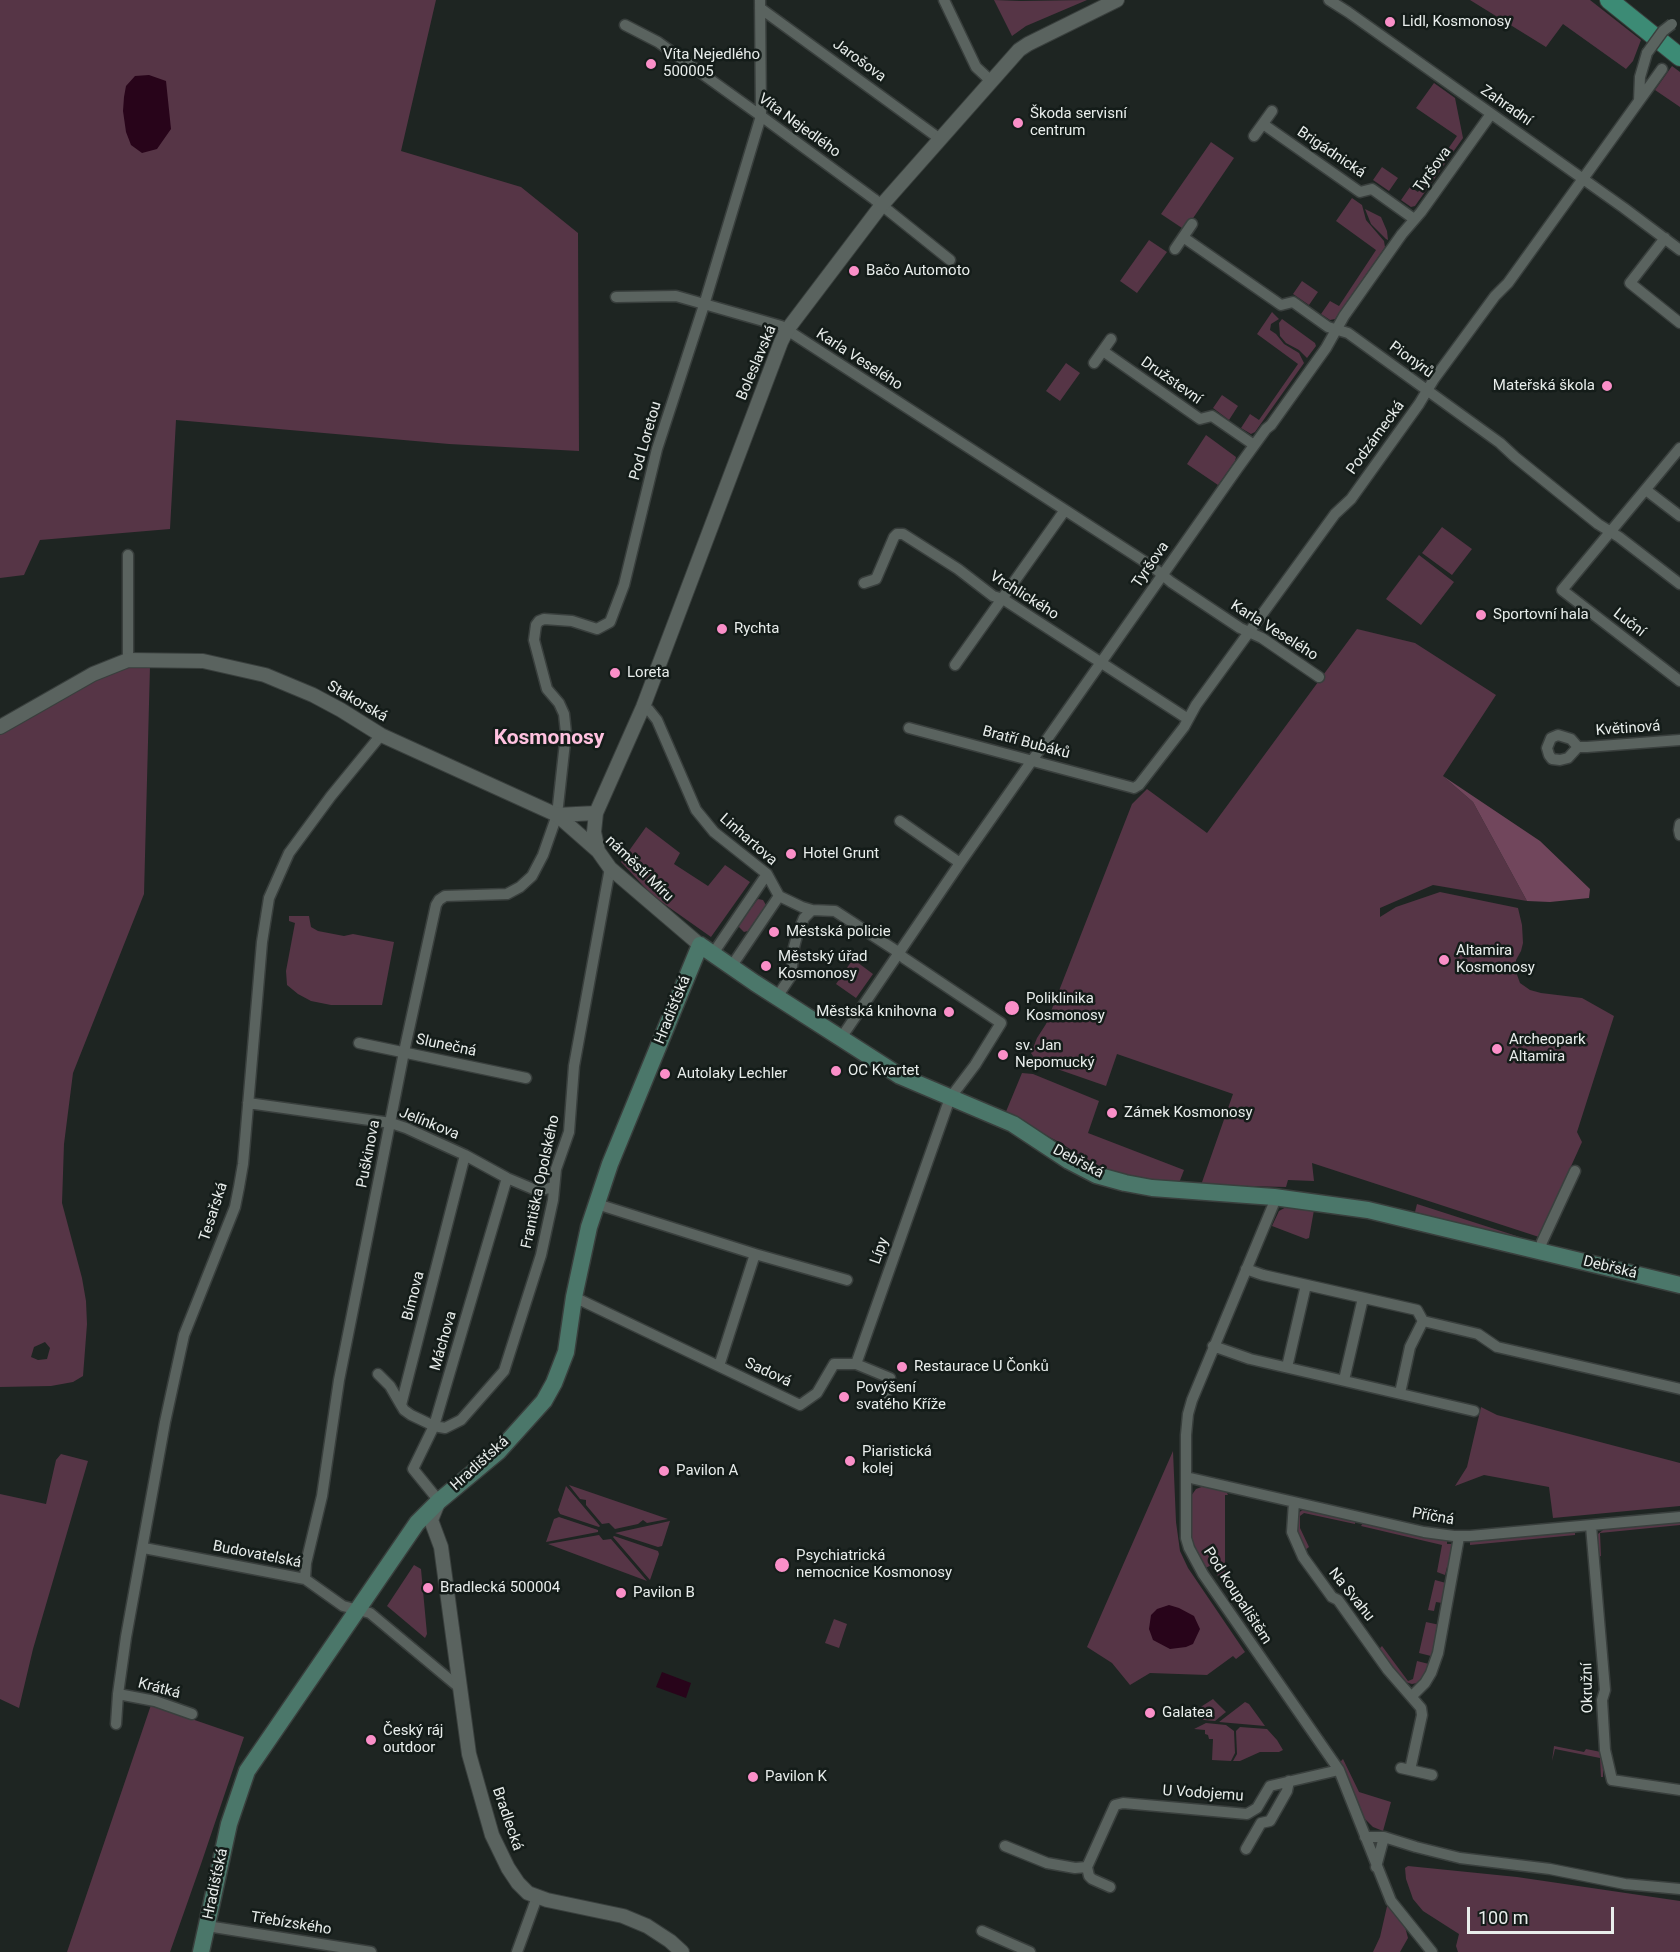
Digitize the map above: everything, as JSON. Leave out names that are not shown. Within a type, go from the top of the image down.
[{"type":"main road","points":[[1609,0],[1680,57]]},
{"type":"main road","name":"Debřská","points":[[706,950],[900,1076],[1013,1124],[1069,1161],[1107,1179],[1152,1188],[1274,1197],[1358,1208],[1680,1286]]},
{"type":"main road","name":"Hradišťská","points":[[201,1952],[229,1824],[247,1771],[417,1523],[439,1501],[499,1450],[544,1401],[561,1369],[589,1227],[615,1153],[706,950]]},
{"type":"street","points":[[944,0],[976,67],[991,81]]},
{"type":"street","name":"Boleslavská","points":[[598,851],[594,832],[596,813],[643,707],[787,330],[881,206],[1023,46],[1117,0]]},
{"type":"street","name":"Zahradní","points":[[1329,0],[1680,250]]},
{"type":"street","name":"Pod Loretou","points":[[557,815],[566,733],[564,714],[559,703],[547,689],[534,640],[536,625],[544,619],[572,621],[597,629],[610,622],[624,585],[657,449],[704,305],[761,116],[760,4]]},
{"type":"street","name":"Jarošova","points":[[760,4],[940,139]]},
{"type":"street","points":[[1639,102],[1640,77],[1647,53],[1664,31],[1676,22]]},
{"type":"street","name":"Víta Nejedlého","points":[[625,25],[658,42],[761,116],[950,260]]},
{"type":"street","name":"Podzámecká","points":[[1134,788],[1139,785],[1188,719],[1335,514],[1351,499],[1495,296],[1508,283],[1662,69]]},
{"type":"street","points":[[1254,136],[1272,111]]},
{"type":"street","name":"Tyršova","points":[[840,1038],[960,863],[1271,425],[1351,307],[1491,114]]},
{"type":"street","name":"Brigádnická","points":[[1263,124],[1360,192],[1372,189],[1414,219]]},
{"type":"street","points":[[1175,249],[1192,224]]},
{"type":"street","name":"Pionýrů","points":[[1183,237],[1281,305],[1293,302],[1328,327],[1348,333],[1500,443],[1515,458],[1598,524],[1680,584]]},
{"type":"street","points":[[1665,238],[1630,283],[1680,323]]},
{"type":"street","name":"Karla Veselého","points":[[616,297],[676,296],[781,326],[1065,510],[1249,633],[1262,638],[1318,677]]},
{"type":"street","points":[[1094,363],[1111,339]]},
{"type":"street","name":"Družstevní","points":[[1103,351],[1200,419],[1212,416],[1254,446]]},
{"type":"street","points":[[1610,531],[1679,452]]},
{"type":"street","points":[[1646,490],[1680,516]]},
{"type":"street","points":[[955,665],[1065,510]]},
{"type":"street","name":"Luční","points":[[1610,531],[1562,590],[1680,681]]},
{"type":"street","name":"Vrchlického","points":[[864,583],[876,579],[894,537],[900,534],[958,569],[993,596],[1003,599],[1188,719]]},
{"type":"street","points":[[128,555],[128,660]]},
{"type":"street","name":"Stakorská","points":[[0,727],[93,674],[128,660],[203,661],[265,675],[312,695],[381,735],[557,815]]},
{"type":"street","name":"Linhartova","points":[[643,707],[650,710],[657,720],[696,810],[714,832],[767,874],[780,896]]},
{"type":"street","name":"Bratří Bubáků","points":[[909,728],[1134,788]]},
{"type":"street","name":"Tesařská","points":[[116,1724],[126,1637],[144,1548],[165,1422],[184,1335],[235,1207],[243,1164],[262,942],[269,898],[289,852],[381,735]]},
{"type":"street","name":"Květinová","points":[[1578,747],[1680,741]]},
{"type":"street","points":[[557,815],[596,813]]},
{"type":"street","name":"náměstí Míru","points":[[557,815],[598,851],[610,868],[706,950]]},
{"type":"street","name":"Puškinova","points":[[305,1579],[306,1563],[322,1496],[339,1380],[404,1052],[436,905],[445,896],[507,894],[520,887],[532,876],[543,855],[557,815]]},
{"type":"street","points":[[900,821],[960,863]]},
{"type":"street","points":[[1680,824],[1678,830],[1680,835]]},
{"type":"street","name":"Františka Opolského","points":[[434,1425],[445,1428],[461,1420],[504,1371],[541,1255],[553,1200],[556,1169],[569,1132],[574,1066],[610,868]]},
{"type":"street","points":[[706,950],[767,874]]},
{"type":"street","points":[[731,967],[780,896],[813,910],[835,911],[1002,1023],[950,1098]]},
{"type":"street","points":[[777,997],[791,976],[798,932],[804,918],[813,910]]},
{"type":"street","name":"Slunečná","points":[[359,1043],[526,1078]]},
{"type":"street","name":"Lípy","points":[[856,1364],[950,1098]]},
{"type":"street","name":"Jelínkova","points":[[249,1103],[391,1123],[465,1155],[507,1178],[538,1191],[553,1187]]},
{"type":"street","name":"Bímova","points":[[401,1405],[465,1155]]},
{"type":"street","points":[[1540,1251],[1575,1171]]},
{"type":"street","name":"Máchova","points":[[439,1501],[413,1469],[434,1425],[507,1178]]},
{"type":"street","name":"Pod koupalištěm","points":[[1274,1197],[1274,1203],[1188,1414],[1185,1526],[1189,1548],[1203,1574],[1339,1770],[1391,1901],[1432,1952]]},
{"type":"street","points":[[597,1204],[755,1254],[847,1280]]},
{"type":"street","points":[[719,1366],[755,1254]]},
{"type":"street","points":[[1246,1269],[1263,1275],[1417,1310],[1423,1321],[1478,1334],[1497,1347],[1516,1353],[1680,1389]]},
{"type":"street","points":[[1287,1367],[1306,1285]]},
{"type":"street","name":"Sadová","points":[[574,1297],[800,1405],[817,1393],[834,1364],[856,1364]]},
{"type":"street","points":[[1344,1380],[1363,1298]]},
{"type":"street","points":[[1400,1393],[1410,1347],[1423,1321]]},
{"type":"street","points":[[1214,1346],[1250,1359],[1474,1411]]},
{"type":"street","points":[[856,1364],[890,1378],[886,1394]]},
{"type":"street","points":[[378,1374],[390,1386],[404,1410],[434,1425]]},
{"type":"street","name":"Příčná","points":[[1186,1478],[1459,1537],[1680,1517]]},
{"type":"street","name":"Bradlecká","points":[[439,1501],[431,1520],[441,1548],[469,1754],[492,1835],[508,1868],[528,1893],[623,1916],[647,1926],[682,1952]]},
{"type":"street","name":"Na Svahu","points":[[1294,1502],[1292,1532],[1303,1557],[1332,1597],[1338,1600],[1388,1670],[1421,1707],[1422,1715],[1406,1769],[1432,1775]]},
{"type":"street","name":"Okružní","points":[[1591,1526],[1605,1690],[1602,1700],[1605,1750],[1612,1780],[1680,1790]]},
{"type":"street","points":[[1412,1696],[1425,1683],[1438,1653],[1459,1537]]},
{"type":"street","name":"Budovatelská","points":[[144,1548],[305,1579],[343,1606],[357,1610]]},
{"type":"street","points":[[357,1610],[370,1613],[461,1689]]},
{"type":"street","name":"Krátká","points":[[118,1694],[156,1701],[192,1714]]},
{"type":"street","name":"U Vodojemu","points":[[1088,1867],[1115,1805],[1123,1803],[1247,1814],[1257,1808],[1270,1785],[1339,1770]]},
{"type":"street","points":[[1246,1849],[1262,1823],[1270,1821],[1287,1791],[1289,1780]]},
{"type":"street","points":[[1376,1867],[1384,1837]]},
{"type":"street","points":[[1365,1838],[1384,1837],[1461,1857],[1550,1869],[1625,1884],[1680,1889]]},
{"type":"street","points":[[1005,1846],[1047,1863],[1075,1868],[1088,1867],[1089,1876],[1092,1879],[1110,1887]]},
{"type":"street","points":[[518,1952],[537,1897]]},
{"type":"street","name":"Třebízského","points":[[207,1926],[371,1952]]},
{"type":"street","points":[[982,1931],[1027,1951]]},
{"type":"shaded area","points":[[0,0],[436,0],[401,151],[521,187],[578,233],[579,451],[449,444],[176,420],[170,529],[40,540],[24,575],[0,578]]},
{"type":"shaded area","points":[[994,0],[1087,0],[1026,26],[1012,36]]},
{"type":"shaded area","points":[[1470,0],[1590,0],[1641,40],[1633,61],[1626,69],[1563,24],[1546,47]]},
{"type":"shaded area","points":[[1672,66],[1680,72],[1680,107],[1655,90]]},
{"type":"shaded area","points":[[149,75],[166,81],[171,129],[157,149],[142,153],[131,145],[126,132],[124,97],[126,86],[135,76]]},
{"type":"shaded area","points":[[1434,83],[1455,98],[1463,138],[1415,206],[1411,207],[1401,200],[1410,187],[1418,192],[1457,136],[1416,108]]},
{"type":"shaded area","points":[[1211,142],[1234,158],[1185,230],[1161,214]]},
{"type":"shaded area","points":[[1382,167],[1398,178],[1389,191],[1373,180]]},
{"type":"shaded area","points":[[1352,198],[1362,205],[1366,220],[1384,241],[1385,247],[1335,319],[1330,320],[1321,314],[1330,301],[1339,306],[1376,250],[1336,221]]},
{"type":"shaded area","points":[[1365,209],[1381,217],[1388,240],[1371,224]]},
{"type":"shaded area","points":[[1149,240],[1167,252],[1137,293],[1120,281]]},
{"type":"shaded area","points":[[1302,281],[1318,292],[1309,305],[1293,294]]},
{"type":"shaded area","points":[[1272,312],[1279,319],[1271,324],[1270,330],[1284,344],[1299,353],[1304,363],[1255,432],[1251,434],[1241,428],[1250,414],[1259,420],[1298,364],[1257,334]]},
{"type":"shaded area","points":[[1282,319],[1315,343],[1316,346],[1307,358],[1280,336],[1279,323]]},
{"type":"shaded area","points":[[1066,363],[1080,373],[1060,401],[1046,391]]},
{"type":"shaded area","points":[[1222,395],[1238,406],[1229,420],[1213,408]]},
{"type":"shaded area","points":[[1206,435],[1236,457],[1218,485],[1187,464]]},
{"type":"shaded area","points":[[1442,527],[1472,549],[1452,575],[1422,553]]},
{"type":"shaded area","points":[[1419,555],[1454,582],[1421,625],[1386,599]]},
{"type":"shaded area","points":[[1357,629],[1415,643],[1496,695],[1443,776],[1473,802],[1527,901],[1433,885],[1380,908],[1380,917],[1396,907],[1440,892],[1518,908],[1523,943],[1516,960],[1516,972],[1520,983],[1530,990],[1541,993],[1582,998],[1614,1016],[1577,1132],[1582,1142],[1539,1237],[1312,1163],[1314,1181],[1288,1180],[1286,1187],[1201,1185],[1233,1094],[1117,1054],[1106,1086],[1037,1062],[1031,1053],[1046,1024],[1132,804],[1147,789],[1207,833]]},
{"type":"shaded area","points":[[128,662],[150,666],[144,894],[73,1073],[64,1144],[62,1203],[86,1301],[87,1324],[83,1376],[73,1382],[51,1386],[0,1387],[0,732]],"holes":[[[45,1342],[50,1348],[47,1359],[38,1360],[31,1357],[34,1347]]]},
{"type":"shaded area","points":[[1443,776],[1540,841],[1590,889],[1589,898],[1550,902],[1527,901],[1473,802]]},
{"type":"shaded area","points":[[646,827],[680,853],[674,864],[708,886],[725,865],[750,882],[711,937],[653,896],[621,862]]},
{"type":"shaded area","points":[[758,899],[763,900],[766,905],[748,931],[744,932],[739,924]]},
{"type":"shaded area","points":[[289,916],[309,916],[311,927],[318,931],[344,936],[353,934],[394,942],[382,1005],[331,1005],[311,1001],[287,985],[286,971],[295,923],[289,921]]},
{"type":"shaded area","points":[[853,959],[873,974],[856,998],[836,984]]},
{"type":"shaded area","points":[[1022,1073],[1033,1074],[1099,1101],[1088,1133],[1184,1170],[1179,1183],[1143,1182],[1105,1171],[1059,1142],[1005,1114]]},
{"type":"shaded area","points":[[1417,1204],[1529,1241],[1482,1231],[1415,1212]]},
{"type":"shaded area","points":[[1288,1206],[1314,1210],[1309,1238],[1306,1239],[1272,1226],[1279,1211]]},
{"type":"shaded area","points":[[1481,1407],[1497,1415],[1680,1463],[1680,1506],[1553,1518],[1549,1487],[1484,1475],[1455,1486],[1467,1467]]},
{"type":"shaded area","points":[[1173,1451],[1176,1522],[1180,1551],[1188,1568],[1245,1652],[1236,1659],[1233,1656],[1207,1675],[1150,1673],[1130,1685],[1112,1663],[1087,1647]]},
{"type":"shaded area","points":[[61,1454],[88,1461],[33,1649],[19,1708],[0,1699],[0,1494],[46,1504],[56,1460]]},
{"type":"shaded area","points":[[569,1485],[668,1519],[647,1523],[643,1520],[638,1524],[615,1529],[609,1523],[602,1524],[586,1505],[586,1500],[580,1499]]},
{"type":"shaded area","points":[[566,1486],[599,1527],[560,1514],[558,1510]]},
{"type":"shaded area","points":[[1204,1486],[1226,1491],[1228,1495],[1225,1495],[1225,1587],[1211,1565],[1206,1568],[1192,1541],[1191,1496],[1196,1489]]},
{"type":"shaded area","points":[[1304,1509],[1355,1521],[1355,1524],[1304,1513],[1300,1516],[1300,1528],[1309,1547],[1304,1551],[1296,1530],[1298,1513]]},
{"type":"shaded area","points":[[559,1517],[598,1530],[598,1532],[546,1542],[554,1519]]},
{"type":"shaded area","points":[[670,1521],[662,1546],[658,1547],[615,1533]]},
{"type":"shaded area","points":[[1680,1522],[1680,1525],[1600,1533],[1601,1556],[1598,1557],[1596,1540],[1598,1534],[1603,1530]]},
{"type":"shaded area","points":[[1363,1523],[1447,1540],[1447,1544],[1452,1544],[1450,1568],[1447,1567],[1445,1575],[1437,1572],[1442,1545],[1361,1526]]},
{"type":"shaded area","points":[[1575,1532],[1575,1535],[1470,1545],[1470,1542]]},
{"type":"shaded area","points":[[599,1535],[603,1540],[611,1539],[647,1581],[548,1544]]},
{"type":"shaded area","points":[[613,1537],[658,1551],[650,1580]]},
{"type":"shaded area","points":[[414,1565],[421,1569],[427,1634],[425,1638],[387,1606]]},
{"type":"shaded area","points":[[1435,1580],[1446,1583],[1442,1603],[1436,1602],[1434,1611],[1428,1610]]},
{"type":"shaded area","points":[[1169,1605],[1194,1616],[1200,1629],[1193,1644],[1170,1649],[1153,1640],[1149,1629],[1151,1615],[1157,1609]]},
{"type":"shaded area","points":[[834,1619],[847,1624],[839,1648],[825,1643]]},
{"type":"shaded area","points":[[1426,1622],[1440,1625],[1435,1653],[1431,1656],[1419,1653]]},
{"type":"shaded area","points":[[1382,1646],[1408,1681],[1413,1679],[1417,1661],[1429,1664],[1422,1679],[1412,1684],[1400,1678],[1379,1649]]},
{"type":"shaded area","points":[[662,1672],[691,1683],[686,1698],[656,1687]]},
{"type":"shaded area","points":[[1213,1699],[1226,1712],[1215,1721],[1204,1720],[1196,1714],[1196,1710]]},
{"type":"shaded area","points":[[1245,1702],[1265,1726],[1219,1722]]},
{"type":"shaded area","points":[[151,1705],[244,1737],[201,1864],[170,1952],[67,1952]]},
{"type":"shaded area","points":[[1206,1723],[1226,1725],[1234,1731],[1235,1753],[1231,1761],[1212,1760],[1213,1739],[1209,1739],[1205,1730],[1194,1729]]},
{"type":"shaded area","points":[[1240,1727],[1267,1729],[1283,1750],[1260,1752],[1240,1761],[1233,1761],[1237,1754],[1236,1731]]},
{"type":"shaded area","points":[[1554,1746],[1584,1752],[1586,1749],[1601,1752],[1603,1777],[1601,1777],[1600,1758],[1555,1749],[1552,1761]]},
{"type":"shaded area","points":[[1343,1759],[1359,1792],[1391,1802],[1383,1831],[1373,1827],[1364,1818],[1340,1762]]},
{"type":"shaded area","points":[[1408,1866],[1517,1877],[1680,1901],[1680,1952],[1458,1952],[1456,1946],[1459,1934],[1423,1911],[1413,1899],[1406,1879],[1405,1868]]},
{"type":"shaded area","points":[[1388,1902],[1404,1923],[1408,1938],[1400,1952],[1373,1952],[1380,1937]]},
{"type":"place","name":"Lidl, Kosmonosy","points":[[1390,22]]},
{"type":"place","name":"Víta Nejedlého 500005","points":[[651,64]]},
{"type":"place","name":"Škoda servisní centrum","points":[[1018,123]]},
{"type":"place","name":"Bačo Automoto","points":[[854,271]]},
{"type":"place","name":"Mateřská škola","points":[[1607,386]]},
{"type":"place","name":"Sportovní hala","points":[[1481,615]]},
{"type":"place","name":"Rychta","points":[[722,629]]},
{"type":"place","name":"Loreta","points":[[615,673]]},
{"type":"place","name":"Hotel Grunt","points":[[791,854]]},
{"type":"place","name":"Městská policie","points":[[774,932]]},
{"type":"place","name":"Altamira Kosmonosy","points":[[1444,960]]},
{"type":"place","name":"Městský úřad Kosmonosy","points":[[766,966]]},
{"type":"place","name":"Poliklinika Kosmonosy","points":[[1012,1008]]},
{"type":"place","name":"Městská knihovna","points":[[949,1012]]},
{"type":"place","name":"Archeopark Altamira","points":[[1497,1049]]},
{"type":"place","name":"sv. Jan Nepomucký","points":[[1003,1055]]},
{"type":"place","name":"OC Kvartet","points":[[836,1071]]},
{"type":"place","name":"Autolaky Lechler","points":[[665,1074]]},
{"type":"place","name":"Zámek Kosmonosy","points":[[1112,1113]]},
{"type":"place","name":"Restaurace U Čonků","points":[[902,1367]]},
{"type":"place","name":"Povýšení svatého Kříže","points":[[844,1397]]},
{"type":"place","name":"Piaristická kolej","points":[[850,1461]]},
{"type":"place","name":"Pavilon A","points":[[664,1471]]},
{"type":"place","name":"Psychiatrická nemocnice Kosmonosy","points":[[782,1565]]},
{"type":"place","name":"Bradlecká 500004","points":[[428,1588]]},
{"type":"place","name":"Pavilon B","points":[[621,1593]]},
{"type":"place","name":"Galatea","points":[[1150,1713]]},
{"type":"place","name":"Český ráj outdoor","points":[[371,1740]]},
{"type":"place","name":"Pavilon K","points":[[753,1777]]},
{"type":"district","name":"Kosmonosy","points":[[549,739]]}]
